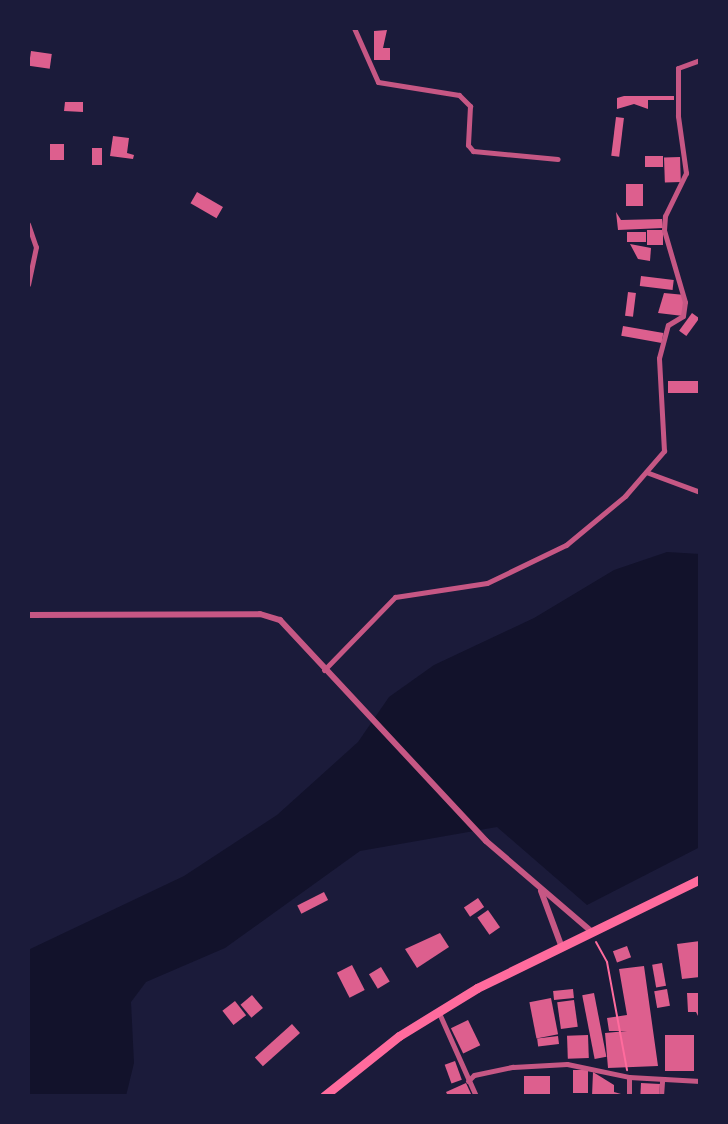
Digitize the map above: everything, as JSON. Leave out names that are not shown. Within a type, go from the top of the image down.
[{"type":"highway","points":[[324,1096],[359,1064],[438,1012],[590,930],[700,879]]},
{"type":"street","points":[[354,28],[378,82],[459,95],[470,106],[468,145],[473,151],[558,159]]},
{"type":"street","points":[[323,670],[395,597],[487,583],[566,545],[646,472],[664,451],[659,358],[668,325],[683,316],[685,302],[664,230],[665,216],[686,173],[678,116],[678,68],[700,60]]},
{"type":"street","points":[[28,224],[36,247],[28,284]]},
{"type":"street","points":[[646,472],[700,492]]},
{"type":"street","points":[[28,615],[270,615],[280,620],[333,682],[486,841],[590,930]]},
{"type":"street","points":[[540,887],[561,945]]},
{"type":"street","points":[[438,1012],[476,1096]]},
{"type":"street","points":[[468,1081],[474,1075],[513,1067],[567,1064],[629,1077],[700,1081]]},
{"type":"street","points":[[629,1077],[629,1096]]},
{"type":"street","points":[[661,1096],[662,1080]]},
{"type":"path","points":[[590,930],[607,962],[629,1077]]},
{"type":"shaded area","points":[[667,552],[700,554],[700,847],[587,905],[497,827],[360,851],[225,948],[146,982],[131,1002],[134,1063],[126,1096],[28,1096],[28,950],[184,876],[277,815],[358,742],[389,697],[434,665],[534,618],[614,570]]},
{"type":"building","points":[[387,30],[383,48],[390,48],[390,60],[374,60],[374,31]]},
{"type":"building","points":[[31,51],[52,54],[50,69],[29,66]]},
{"type":"building","points":[[674,96],[674,100],[648,100],[648,109],[634,104],[617,109],[617,98]]},
{"type":"building","points":[[65,102],[83,102],[83,112],[64,111]]},
{"type":"building","points":[[616,117],[624,118],[619,157],[611,156]]},
{"type":"building","points":[[113,136],[129,138],[127,153],[134,155],[133,159],[110,156]]},
{"type":"building","points":[[50,144],[64,144],[64,160],[50,160]]},
{"type":"building","points":[[92,148],[102,148],[102,165],[92,165]]},
{"type":"building","points":[[645,156],[663,156],[663,167],[645,167]]},
{"type":"building","points":[[680,157],[681,182],[665,183],[664,158]]},
{"type":"building","points":[[626,184],[643,184],[643,206],[626,206]]},
{"type":"building","points":[[197,192],[223,207],[216,218],[190,203]]},
{"type":"building","points":[[616,212],[621,220],[662,219],[663,228],[618,230]]},
{"type":"building","points":[[647,230],[663,230],[663,245],[647,245]]},
{"type":"building","points":[[627,232],[646,232],[646,242],[627,242]]},
{"type":"building","points":[[630,244],[651,248],[650,261],[638,259]]},
{"type":"building","points":[[641,276],[674,280],[673,290],[640,286]]},
{"type":"building","points":[[628,292],[636,293],[633,317],[625,316]]},
{"type":"building","points":[[664,293],[685,295],[683,316],[658,313]]},
{"type":"building","points":[[692,313],[699,318],[686,336],[679,331]]},
{"type":"building","points":[[623,326],[663,333],[662,343],[621,336]]},
{"type":"building","points":[[668,381],[698,381],[698,393],[668,393]]},
{"type":"building","points":[[324,892],[328,900],[301,914],[297,906]]},
{"type":"building","points":[[478,898],[484,907],[470,917],[464,908]]},
{"type":"building","points":[[488,910],[500,927],[489,935],[477,917]]},
{"type":"building","points":[[440,933],[449,947],[417,968],[405,949]]},
{"type":"building","points":[[700,941],[700,977],[682,979],[677,944]]},
{"type":"building","points":[[627,946],[631,957],[617,962],[613,951]]},
{"type":"building","points":[[662,963],[666,986],[656,987],[652,965]]},
{"type":"building","points":[[352,965],[365,990],[350,998],[337,973]]},
{"type":"building","points":[[644,966],[658,1066],[608,1068],[605,1033],[627,1031],[609,1031],[607,1018],[627,1015],[619,969]]},
{"type":"building","points":[[381,967],[390,982],[378,989],[369,974]]},
{"type":"building","points":[[573,989],[574,998],[554,1000],[553,991]]},
{"type":"building","points":[[667,989],[670,1006],[657,1008],[654,991]]},
{"type":"building","points":[[594,993],[606,1057],[595,1059],[582,995]]},
{"type":"building","points":[[687,993],[700,993],[700,1020],[696,1012],[688,1012]]},
{"type":"building","points":[[252,995],[263,1008],[251,1018],[241,1005]]},
{"type":"building","points":[[551,998],[558,1034],[536,1039],[529,1002]]},
{"type":"building","points":[[574,1000],[578,1027],[561,1029],[557,1002]]},
{"type":"building","points":[[235,1001],[246,1015],[233,1025],[222,1011]]},
{"type":"building","points":[[468,1020],[480,1045],[463,1053],[451,1028]]},
{"type":"building","points":[[292,1024],[300,1033],[263,1066],[255,1057]]},
{"type":"building","points":[[588,1035],[589,1058],[568,1059],[567,1036]]},
{"type":"building","points":[[665,1035],[694,1035],[694,1071],[665,1071]]},
{"type":"building","points":[[558,1036],[559,1044],[538,1046],[537,1039]]},
{"type":"building","points":[[455,1061],[462,1080],[452,1084],[445,1065]]},
{"type":"building","points":[[573,1070],[588,1070],[588,1093],[573,1093]]},
{"type":"building","points":[[593,1072],[614,1085],[614,1092],[628,1096],[592,1096]]},
{"type":"building","points":[[524,1076],[550,1076],[550,1096],[524,1096]]},
{"type":"building","points":[[466,1083],[472,1096],[448,1096],[446,1092]]},
{"type":"building","points":[[641,1083],[660,1084],[659,1096],[640,1096]]}]
